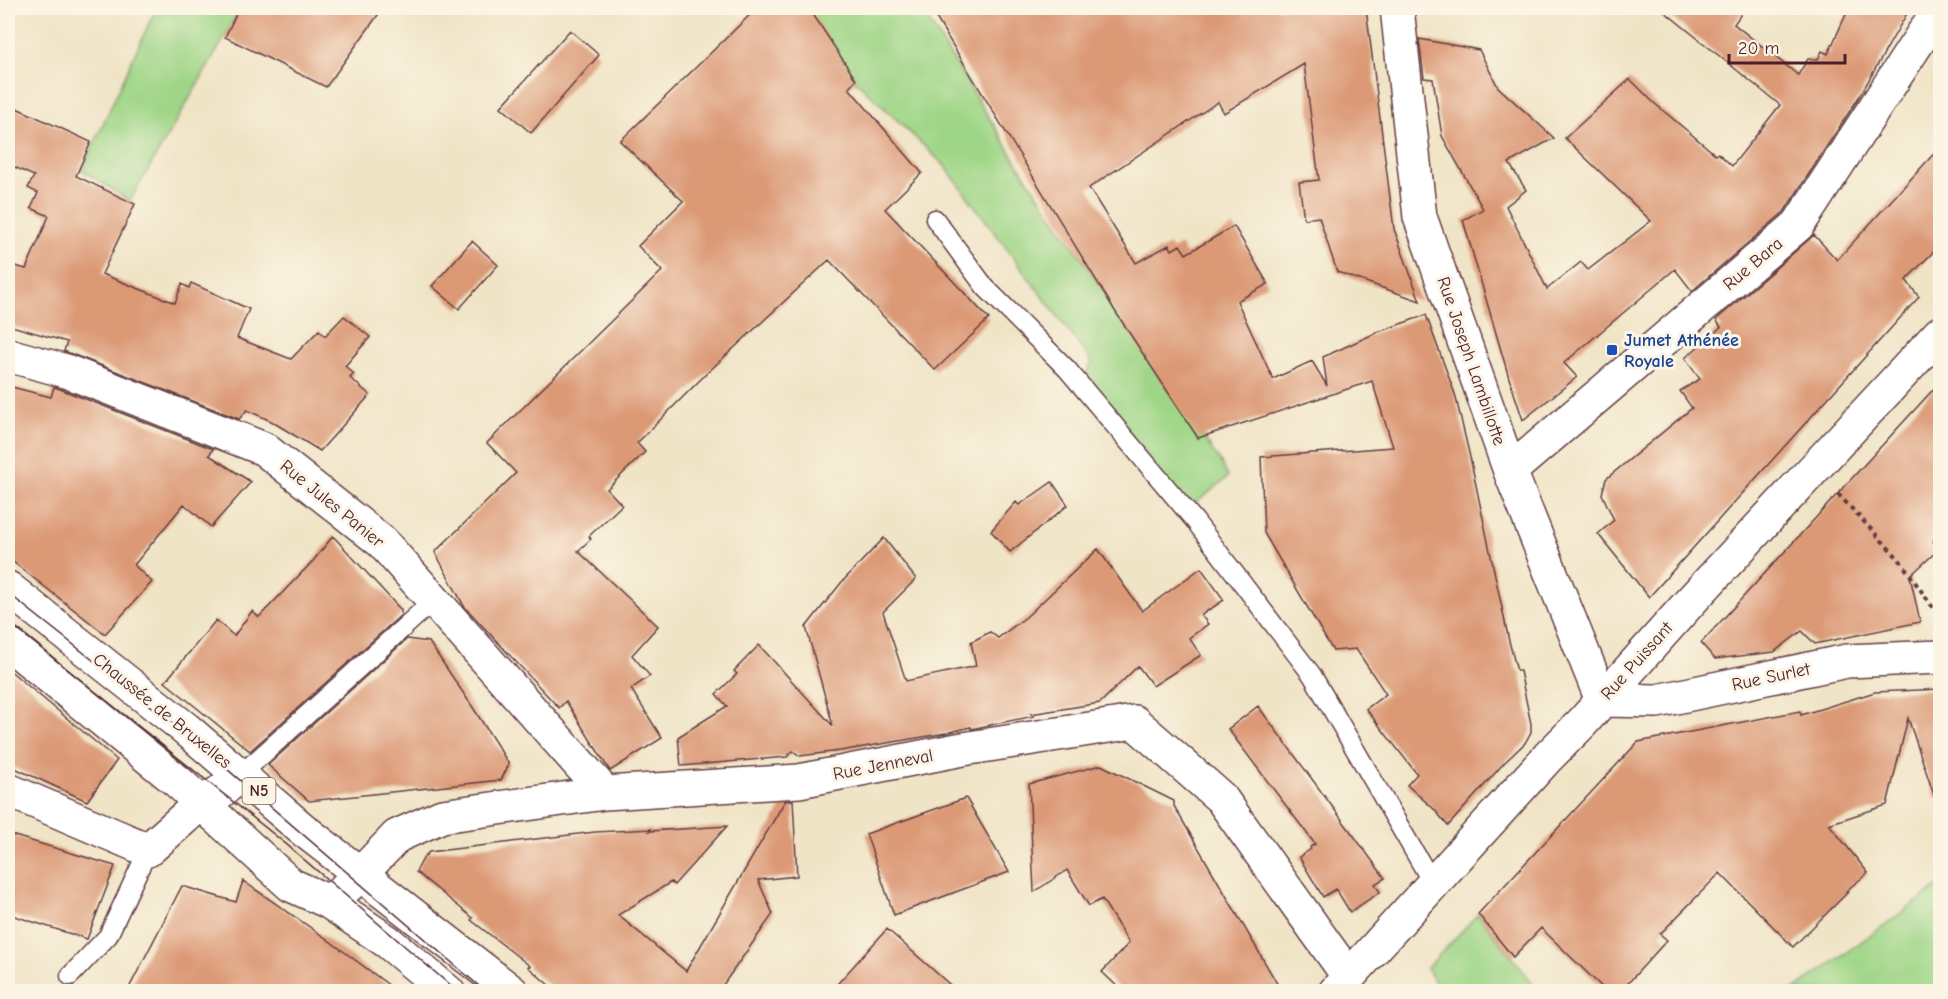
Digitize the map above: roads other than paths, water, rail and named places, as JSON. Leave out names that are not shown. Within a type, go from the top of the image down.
[{"type":"street","name":"Rue Joseph Lambillotte","points":[[1397,8],[1420,217],[1510,471],[1602,700]]},
{"type":"street","name":"Rue Bara","points":[[1510,471],[1798,225],[1941,8]]},
{"type":"street","name":"Rue Puissant","points":[[1342,984],[1941,333]]},
{"type":"street","name":"Rue Jules Panier","points":[[8,355],[66,371],[264,449],[382,542],[605,793]]},
{"type":"street","name":"Chaussée de Bruxelles","points":[[8,588],[186,729],[301,828],[512,992]]},
{"type":"street","points":[[8,644],[177,781],[291,885],[329,902],[388,942],[448,992]]},
{"type":"street","name":"Rue Surlet","points":[[1602,700],[1657,701],[1847,661],[1941,657]]},
{"type":"street","name":"Rue Jenneval","points":[[329,902],[361,874],[397,836],[442,816],[605,793],[799,781],[963,749],[1134,722],[1221,798],[1342,984]]},
{"type":"street","points":[[8,790],[148,850],[201,803],[220,792],[239,776]]},
{"type":"lane","points":[[935,219],[985,287],[1067,369],[1195,521],[1312,675],[1433,884]]},
{"type":"lane","points":[[239,776],[434,600]]},
{"type":"lane","points":[[70,976],[108,936],[148,850]]},
{"type":"tram line","points":[[8,593],[184,732],[486,992]]},
{"type":"tram line","points":[[8,622],[286,844],[458,992]]},
{"type":"place","name":"Jumet Athénée Royale","points":[[1612,350]]}]
